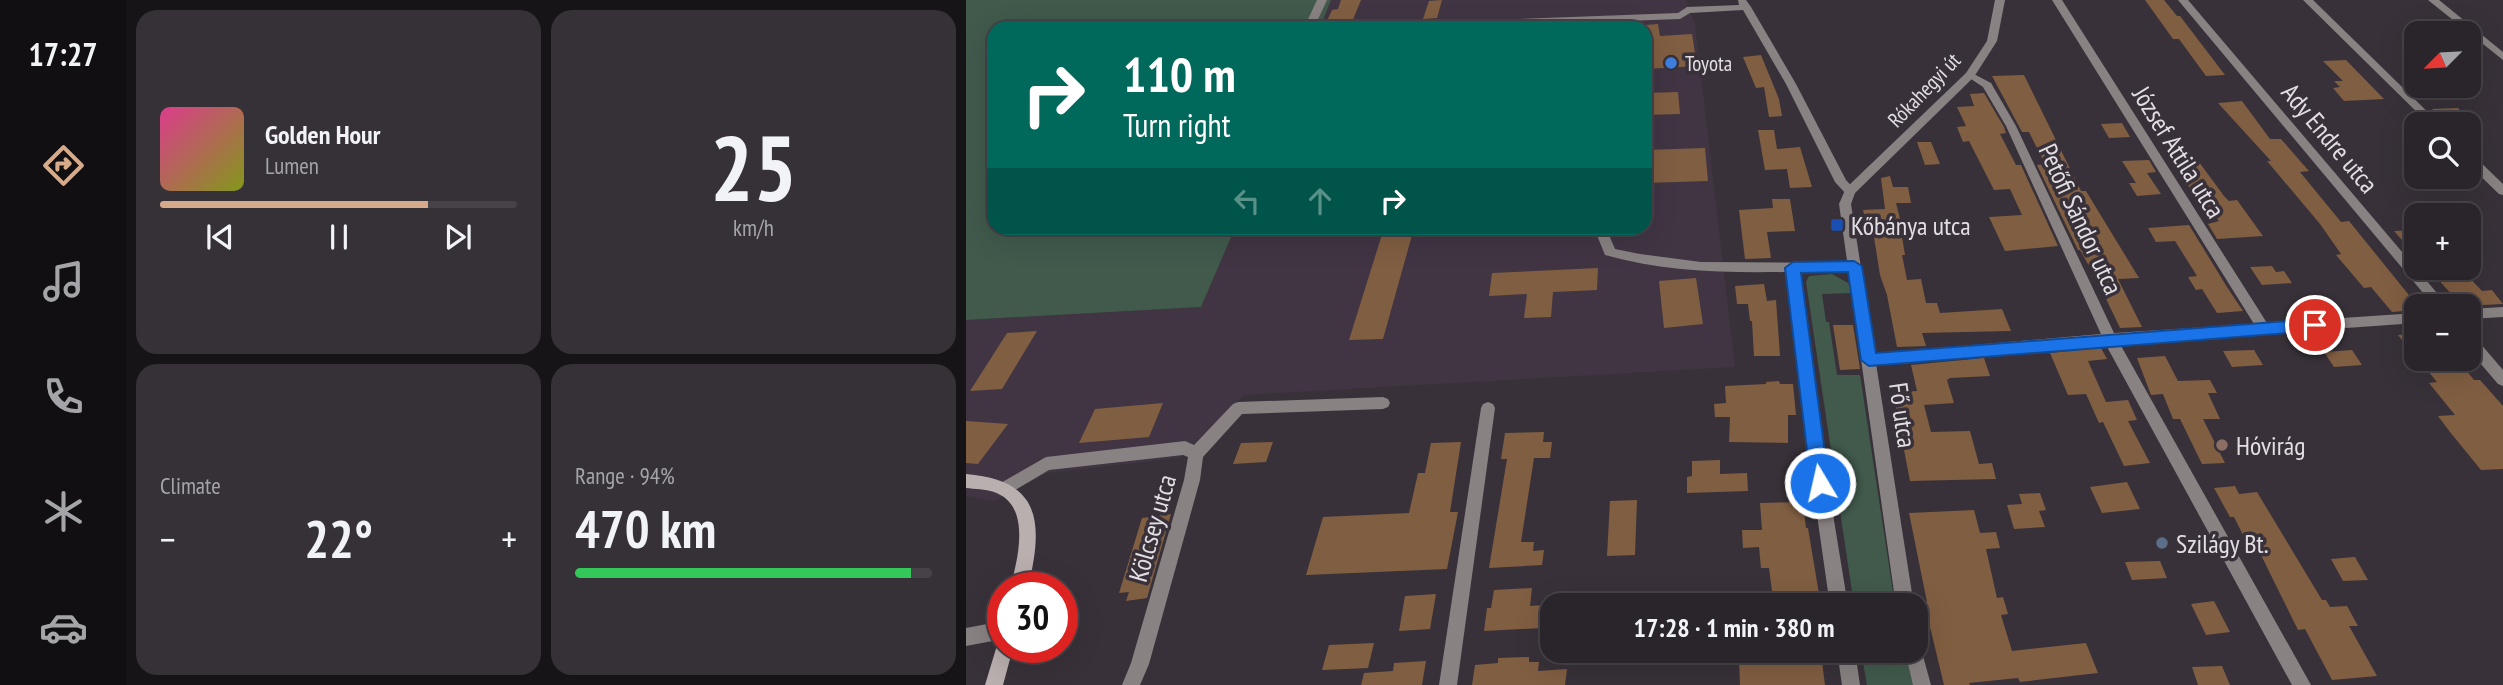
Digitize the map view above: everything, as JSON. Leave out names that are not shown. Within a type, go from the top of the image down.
[{"type":"main road","points":[[966,481],[1005,489],[1021,504],[1027,522],[1023,572]]},
{"type":"main road","points":[[994,685],[1000,663]]},
{"type":"street","points":[[1312,21],[1322,0]]},
{"type":"street","name":"Rókahegyi út","points":[[1850,191],[1970,75],[1992,41],[2000,0]]},
{"type":"street","name":"József Attila utca","points":[[2057,0],[2264,329]]},
{"type":"street","name":"Ady Endre utca","points":[[2183,0],[2431,294]]},
{"type":"street","points":[[2308,0],[2423,112]]},
{"type":"street","points":[[2434,0],[2503,57]]},
{"type":"street","points":[[1545,21],[1680,16],[1687,10],[1744,3],[1791,84],[1842,182],[1850,191]]},
{"type":"street","name":"Petőfi Sándor utca","points":[[1970,75],[1987,85],[2011,126],[2109,339],[2302,685]]},
{"type":"street","points":[[2481,170],[2503,191]]},
{"type":"street","name":"Fő utca","points":[[1850,191],[1844,204],[1845,218],[1903,593]]},
{"type":"street","points":[[1603,235],[1610,252],[1639,260],[1724,269],[1854,266]]},
{"type":"street","points":[[1793,268],[1809,410],[1837,593]]},
{"type":"street","points":[[2481,313],[2503,312]]},
{"type":"street","points":[[1869,360],[2109,339],[2404,319]]},
{"type":"street","points":[[2481,354],[2503,380]]},
{"type":"street","points":[[1196,454],[1238,408],[1383,403]]},
{"type":"street","points":[[1448,685],[1488,408]]},
{"type":"street","name":"Kölcsey utca","points":[[1005,489],[1046,464],[1185,448],[1196,454],[1192,480],[1140,664],[1131,685]]},
{"type":"street","points":[[966,637],[987,633]]},
{"type":"street","points":[[1848,663],[1852,685]]},
{"type":"street","points":[[1917,663],[1922,685]]},
{"type":"shaded area","points":[[1331,0],[1686,0],[1695,24],[1735,367],[1244,395],[1179,458],[1047,473],[995,501],[966,496],[966,320],[1201,307],[1232,235],[1652,235],[1652,21],[1323,21]]},
{"type":"green space","points":[[966,0],[1331,0],[1323,21],[987,21],[987,235],[1232,235],[1201,307],[966,320]]},
{"type":"green space","points":[[1832,274],[1848,283],[1852,293],[1822,294],[1837,375],[1860,375],[1893,593],[1852,593],[1806,282],[1809,276]]},
{"type":"green space","points":[[1863,663],[1908,663],[1914,685],[1867,685]]},
{"type":"building","points":[[1341,0],[1361,0],[1352,21],[1327,21],[1332,10],[1338,9]]},
{"type":"building","points":[[1442,0],[1437,18],[1423,19],[1429,1]]},
{"type":"building","points":[[2145,0],[2164,0],[2177,16],[2180,16],[2225,75],[2206,76],[2179,39],[2173,39]]},
{"type":"building","points":[[1652,24],[1658,24],[1660,36],[1692,34],[1697,66],[1652,69]]},
{"type":"building","points":[[1761,55],[1779,99],[1782,116],[1769,117],[1764,87],[1756,88],[1743,57]]},
{"type":"building","points":[[2346,60],[2384,99],[2344,101],[2333,88],[2340,87],[2334,81],[2343,81],[2323,61]]},
{"type":"building","points":[[2024,75],[2081,191],[2086,191],[2139,278],[2118,279],[2142,327],[2120,328],[2037,165],[2045,164],[2029,132],[2022,132],[1992,76]]},
{"type":"building","points":[[1678,92],[1680,114],[1652,115],[1652,93]]},
{"type":"building","points":[[1984,93],[2004,127],[2006,133],[2000,134],[2016,165],[2021,165],[2058,246],[2005,251],[1989,217],[2022,215],[2010,189],[1994,190],[1969,141],[1963,142],[1957,127],[1966,126],[1957,107],[1974,106],[1970,94]]},
{"type":"building","points":[[2242,101],[2270,139],[2281,139],[2309,171],[2300,172],[2341,222],[2349,221],[2408,294],[2404,294],[2404,311],[2392,312],[2371,287],[2364,288],[2336,255],[2341,254],[2320,224],[2267,161],[2271,161],[2218,103]]},
{"type":"building","points":[[2458,108],[2462,112],[2435,112],[2432,109]]},
{"type":"building","points":[[2122,123],[2130,137],[2109,138],[2101,124]]},
{"type":"building","points":[[1758,130],[1774,130],[1777,149],[1800,147],[1812,187],[1790,188],[1787,169],[1765,170]]},
{"type":"building","points":[[1917,142],[1931,142],[1940,164],[1925,165]]},
{"type":"building","points":[[1705,148],[1708,181],[1652,183],[1652,150]]},
{"type":"building","points":[[2149,160],[2156,172],[2147,173],[2161,194],[2137,196],[2129,183],[2136,183],[2122,161]]},
{"type":"building","points":[[2199,162],[2229,201],[2237,200],[2263,236],[2217,239],[2208,224],[2219,221],[2198,193],[2193,193],[2174,164]]},
{"type":"building","points":[[1890,176],[1893,187],[1908,187],[1911,203],[1896,203],[1903,231],[1905,255],[1902,255],[1907,280],[1921,279],[1926,303],[1937,303],[1940,313],[2002,309],[2011,331],[1922,333],[1926,346],[1897,347],[1873,231],[1868,231],[1863,210],[1885,209],[1881,178]]},
{"type":"building","points":[[1772,199],[1790,199],[1795,231],[1767,232],[1771,258],[1745,259],[1739,210],[1773,208]]},
{"type":"building","points":[[2189,225],[2243,311],[2217,313],[2202,289],[2196,290],[2188,277],[2197,276],[2175,241],[2156,242],[2148,228]]},
{"type":"building","points":[[2394,231],[2404,231],[2404,242]]},
{"type":"building","points":[[1382,235],[1412,235],[1383,339],[1349,340]]},
{"type":"building","points":[[2272,266],[2276,272],[2284,271],[2292,283],[2262,285],[2250,267]]},
{"type":"building","points":[[1598,268],[1597,290],[1553,292],[1551,317],[1524,318],[1527,294],[1489,296],[1492,273]]},
{"type":"building","points":[[1696,278],[1703,324],[1664,328],[1659,281]]},
{"type":"building","points":[[2439,280],[2471,280],[2482,291],[2492,290],[2503,304],[2481,305],[2481,294],[2451,294]]},
{"type":"building","points":[[1764,284],[1767,301],[1776,300],[1780,356],[1754,356],[1748,304],[1737,304],[1735,286]]},
{"type":"building","points":[[1833,325],[1853,325],[1860,369],[1840,370]]},
{"type":"building","points":[[1037,331],[1002,389],[970,391],[1007,333]]},
{"type":"building","points":[[2101,348],[2107,359],[2088,361],[2106,402],[2128,400],[2137,420],[2128,421],[2150,463],[2124,466],[2086,394],[2068,395],[2050,353]]},
{"type":"building","points":[[2254,350],[2263,365],[2232,367],[2223,351]]},
{"type":"building","points":[[2352,350],[2362,365],[2334,367],[2324,352]]},
{"type":"building","points":[[2165,356],[2178,381],[2210,380],[2217,393],[2208,393],[2220,419],[2203,419],[2225,463],[2202,464],[2180,419],[2173,419],[2163,394],[2151,395],[2137,358]]},
{"type":"building","points":[[1984,358],[1990,376],[1950,378],[1947,380],[1954,403],[1924,405],[1931,432],[1970,431],[1979,464],[1992,463],[1996,479],[1910,481],[1893,393],[1917,391],[1911,365]]},
{"type":"building","points":[[2428,371],[2467,371],[2474,380],[2480,380],[2503,406],[2503,469],[2481,470],[2450,432],[2438,416],[2455,415],[2429,383],[2437,382]]},
{"type":"building","points":[[1779,381],[1780,384],[1793,384],[1796,415],[1788,415],[1788,443],[1729,442],[1730,417],[1715,417],[1714,404],[1726,403],[1725,386]]},
{"type":"building","points":[[1163,403],[1149,437],[1079,443],[1095,409]]},
{"type":"building","points":[[966,421],[1008,424],[978,464],[966,463]]},
{"type":"building","points":[[1544,432],[1543,442],[1552,442],[1550,458],[1534,458],[1521,542],[1534,542],[1533,551],[1544,550],[1542,565],[1489,568],[1507,459],[1501,459],[1505,433]]},
{"type":"building","points":[[1273,442],[1266,462],[1233,464],[1241,443]]},
{"type":"building","points":[[1461,442],[1450,512],[1458,512],[1447,569],[1306,575],[1323,517],[1409,513],[1418,473],[1425,473],[1431,443]]},
{"type":"building","points":[[1720,460],[1720,474],[1747,473],[1748,491],[1687,493],[1687,477],[1692,476],[1692,461]]},
{"type":"building","points":[[2127,482],[2140,509],[2102,513],[2090,487]]},
{"type":"building","points":[[2235,486],[2239,494],[2257,492],[2322,600],[2326,600],[2330,607],[2347,606],[2358,626],[2349,626],[2377,676],[2332,680],[2305,629],[2298,630],[2259,551],[2251,551],[2234,517],[2230,517],[2214,488]]},
{"type":"building","points":[[2040,493],[2046,510],[2039,511],[2045,527],[2014,529],[2007,505],[2022,504],[2019,494]]},
{"type":"building","points":[[1637,500],[1635,555],[1607,556],[1610,501]]},
{"type":"building","points":[[1803,502],[1819,593],[1750,593],[1772,591],[1769,568],[1761,568],[1759,547],[1743,548],[1742,530],[1762,530],[1760,503]]},
{"type":"building","points":[[1974,510],[1980,533],[1996,532],[2000,548],[1986,549],[1997,598],[2003,597],[2008,614],[2001,615],[2012,651],[2086,643],[2098,673],[2020,682],[2018,678],[1969,683],[1970,685],[1944,685],[1928,619],[1928,593],[1925,593],[1909,513]]},
{"type":"building","points":[[1171,514],[1147,598],[1126,601],[1129,592],[1119,593],[1142,518]]},
{"type":"building","points":[[2355,557],[2368,580],[2343,581],[2331,559]]},
{"type":"building","points":[[2160,561],[2167,578],[2132,580],[2125,562]]},
{"type":"building","points":[[1532,588],[1530,606],[1540,605],[1540,628],[1484,631],[1487,608],[1491,608],[1494,590]]},
{"type":"building","points":[[1436,594],[1430,629],[1399,631],[1405,596]]},
{"type":"building","points":[[2214,601],[2230,632],[2206,635],[2191,604]]},
{"type":"building","points":[[1374,643],[1368,668],[1322,670],[1329,645]]},
{"type":"building","points":[[1529,657],[1529,662],[1539,662],[1538,671],[1567,669],[1565,685],[1472,685],[1475,665],[1498,663],[1498,658]]},
{"type":"building","points":[[1426,661],[1422,685],[1361,685],[1364,673],[1393,671],[1394,663]]},
{"type":"building","points":[[1739,663],[1822,663],[1825,685],[1740,685]]},
{"type":"building","points":[[2222,666],[2230,685],[2198,685],[2192,667]]},
{"type":"place","name":"Toyota","points":[[1671,63]]},
{"type":"place","name":"Kőbánya utca","points":[[1837,225]]},
{"type":"place","name":"Hóvirág","points":[[2222,445]]},
{"type":"place","name":"Szilágy Bt.","points":[[2162,543]]},
{"type":"route","points":[[1820,483],[1793,268],[1854,266],[1869,360],[2109,339],[2315,325]]}]
